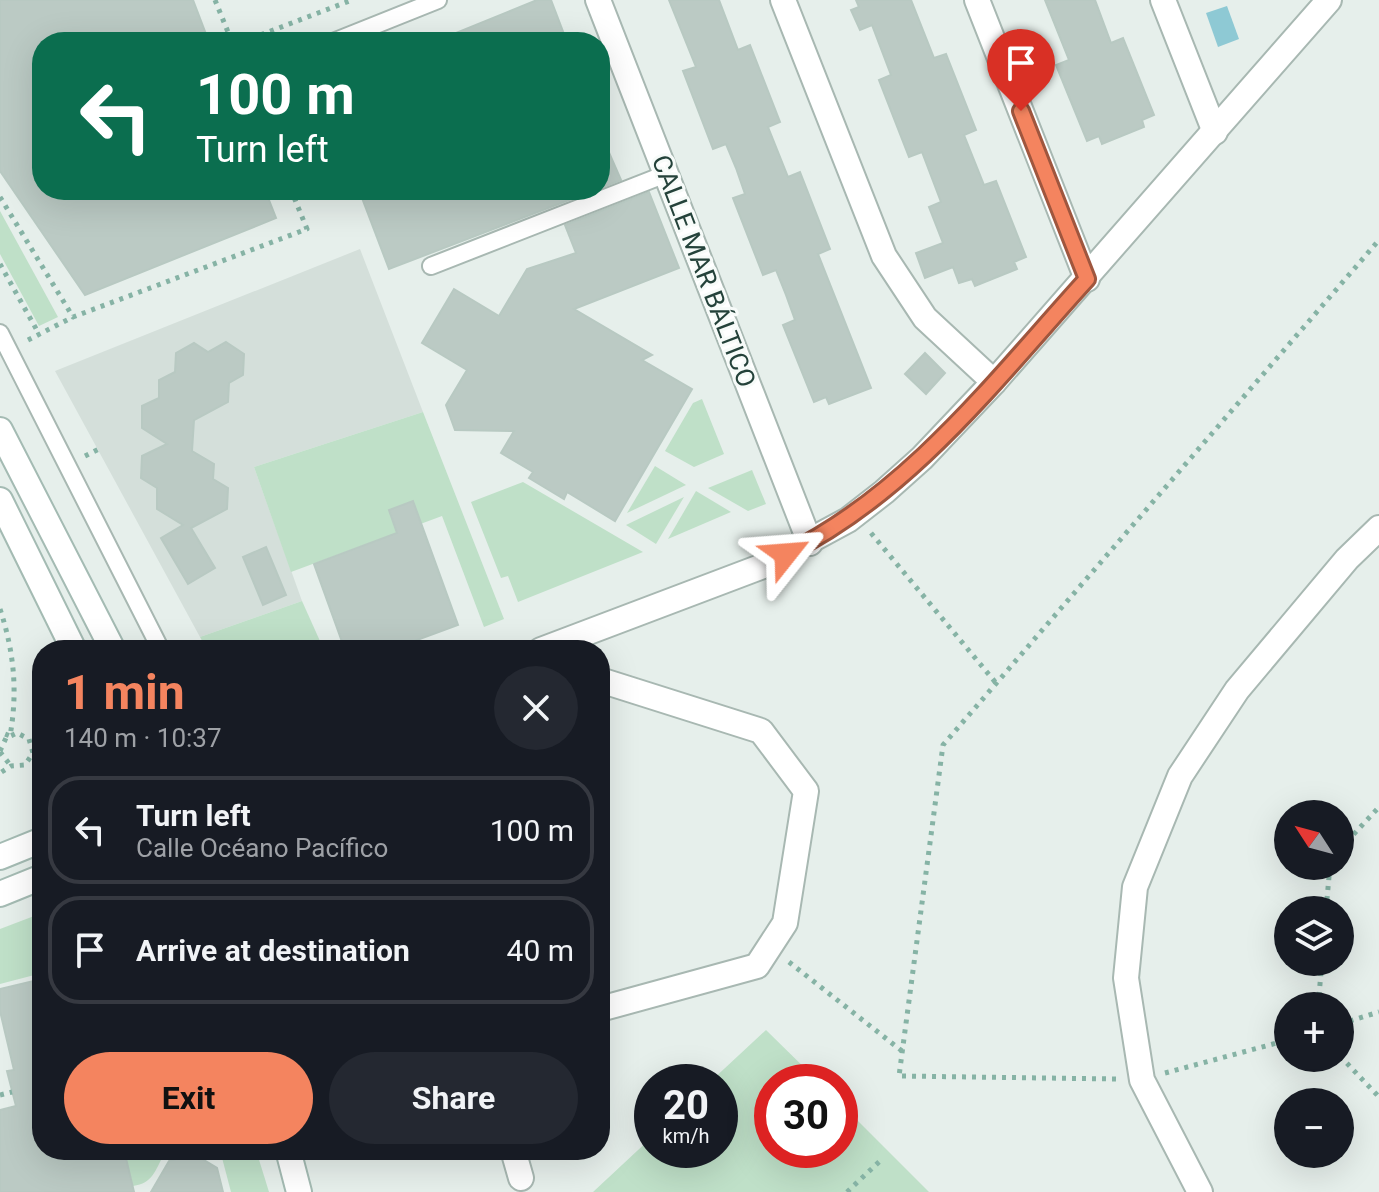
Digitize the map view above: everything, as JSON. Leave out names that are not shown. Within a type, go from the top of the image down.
[{"type":"street","name":"CALLE MAR BÁLTICO","points":[[598,0],[810,543]]},
{"type":"street","points":[[783,0],[884,256],[925,318],[994,382]]},
{"type":"street","points":[[977,0],[1087,279]]},
{"type":"street","points":[[1163,0],[1215,132]]},
{"type":"street","points":[[567,640],[763,566],[848,520],[884,492],[922,458],[994,382],[1329,0]]},
{"type":"street","points":[[0,430],[108,640]]},
{"type":"street","points":[[0,500],[69,640]]},
{"type":"street","points":[[1200,1192],[1142,1080],[1126,978],[1135,887],[1180,776],[1237,690],[1347,559],[1379,528]]},
{"type":"street","points":[[610,683],[761,731],[806,791],[785,923],[757,966],[610,1006]]},
{"type":"street","points":[[0,857],[32,844]]},
{"type":"street","points":[[0,894],[32,881]]},
{"type":"street","points":[[291,1160],[299,1192]]},
{"type":"street","points":[[516,1160],[521,1178]]},
{"type":"lane","points":[[358,32],[438,0]]},
{"type":"lane","points":[[610,196],[666,174]]},
{"type":"lane","points":[[431,266],[600,200]]},
{"type":"lane","points":[[0,333],[156,640]]},
{"type":"path","points":[[215,0],[228,32]]},
{"type":"path","points":[[268,32],[352,0]]},
{"type":"path","points":[[0,197],[73,317]]},
{"type":"path","points":[[0,264],[39,334],[73,317],[307,229],[295,200]]},
{"type":"path","points":[[1274,1044],[1142,1080],[899,1076],[943,745],[1379,240]]},
{"type":"path","points":[[871,533],[996,683]]},
{"type":"path","points":[[0,609],[15,671],[10,736],[0,751],[11,766]]},
{"type":"path","points":[[0,732],[10,736],[17,733],[29,739],[32,750]]},
{"type":"path","points":[[0,773],[11,766],[25,765],[32,754]]},
{"type":"path","points":[[1354,834],[1379,807]]},
{"type":"path","points":[[770,947],[902,1051]]},
{"type":"path","points":[[1354,1020],[1379,1012]]},
{"type":"path","points":[[1354,1071],[1379,1097]]},
{"type":"path","points":[[0,1095],[12,1092]]},
{"type":"path","points":[[847,1192],[881,1160]]},
{"type":"shaded area","points":[[360,249],[423,412],[254,467],[302,601],[200,637],[55,371]]},
{"type":"green space","points":[[0,211],[58,317],[39,326],[0,254]]},
{"type":"green space","points":[[702,399],[724,454],[694,467],[665,451],[693,403]]},
{"type":"green space","points":[[423,412],[504,619],[484,627],[442,516],[291,572],[254,467]]},
{"type":"green space","points":[[655,466],[686,485],[627,513]]},
{"type":"green space","points":[[752,470],[766,504],[748,511],[708,488]]},
{"type":"green space","points":[[523,482],[643,552],[518,602],[508,576],[501,578],[471,502]]},
{"type":"green space","points":[[696,491],[731,512],[668,539]]},
{"type":"green space","points":[[684,497],[656,544],[626,525]]},
{"type":"green space","points":[[302,601],[320,640],[202,640],[200,637]]},
{"type":"green space","points":[[32,917],[32,976],[0,984],[0,929]]},
{"type":"green space","points":[[766,1030],[801,1064],[754,1064],[754,1168],[858,1168],[858,1121],[929,1192],[593,1192],[634,1154],[634,1168],[738,1168],[738,1064],[729,1064]]},
{"type":"green space","points":[[126,1160],[161,1160],[149,1179],[133,1186]]},
{"type":"green space","points":[[223,1160],[259,1160],[269,1192],[231,1192]]},
{"type":"water","points":[[1227,6],[1239,39],[1218,47],[1206,13]]},
{"type":"building","points":[[0,0],[193,0],[205,32],[32,32],[32,200],[269,200],[276,218],[85,295],[0,171]]},
{"type":"building","points":[[537,0],[551,0],[563,32],[459,32]]},
{"type":"building","points":[[669,0],[719,0],[738,50],[750,45],[780,122],[768,127],[788,177],[800,172],[830,249],[818,254],[871,388],[829,404],[826,397],[814,402],[783,325],[795,320],[786,295],[776,270],[763,275],[733,198],[745,194],[736,168],[726,144],[713,149],[683,71],[696,67]]},
{"type":"building","points":[[856,0],[911,0],[934,58],[946,54],[976,130],[964,135],[984,185],[996,181],[1026,257],[1014,262],[1017,269],[975,286],[972,279],[959,283],[953,267],[925,278],[916,253],[943,243],[929,207],[941,202],[922,152],[909,157],[879,80],[891,75],[872,25],[860,30],[851,10],[859,7]]},
{"type":"building","points":[[1045,0],[1095,0],[1111,43],[1123,38],[1154,115],[1142,120],[1144,127],[1102,144],[1099,136],[1087,141],[1056,65],[1069,60]]},
{"type":"building","points":[[610,155],[621,180],[610,184]]},
{"type":"building","points":[[649,192],[679,268],[574,309],[652,355],[642,360],[692,389],[615,521],[567,492],[564,499],[529,478],[533,472],[501,453],[514,431],[455,430],[446,405],[467,370],[422,343],[454,289],[499,316],[527,269],[576,253],[565,225]]},
{"type":"building","points":[[363,200],[569,200],[389,269]]},
{"type":"building","points":[[226,342],[244,354],[243,375],[229,383],[228,402],[194,420],[192,451],[214,464],[213,479],[228,488],[227,509],[191,528],[215,568],[188,584],[161,538],[183,525],[157,509],[157,488],[141,478],[142,456],[167,444],[142,428],[142,406],[159,398],[159,380],[175,372],[176,353],[194,343],[208,352]]},
{"type":"building","points":[[925,353],[945,373],[926,394],[905,374]]},
{"type":"building","points":[[413,501],[458,625],[417,640],[341,640],[314,564],[397,533],[389,510]]},
{"type":"building","points":[[266,547],[286,595],[263,605],[243,557]]},
{"type":"building","points":[[32,981],[32,1160],[126,1160],[134,1192],[0,1192],[0,1110],[16,1106],[7,1071],[14,1070],[0,1011],[0,989]]},
{"type":"building","points":[[204,1160],[217,1168],[223,1192],[151,1192],[169,1161]]},
{"type":"route","points":[[786,554],[848,520],[922,458],[1087,279],[1021,111]]}]
